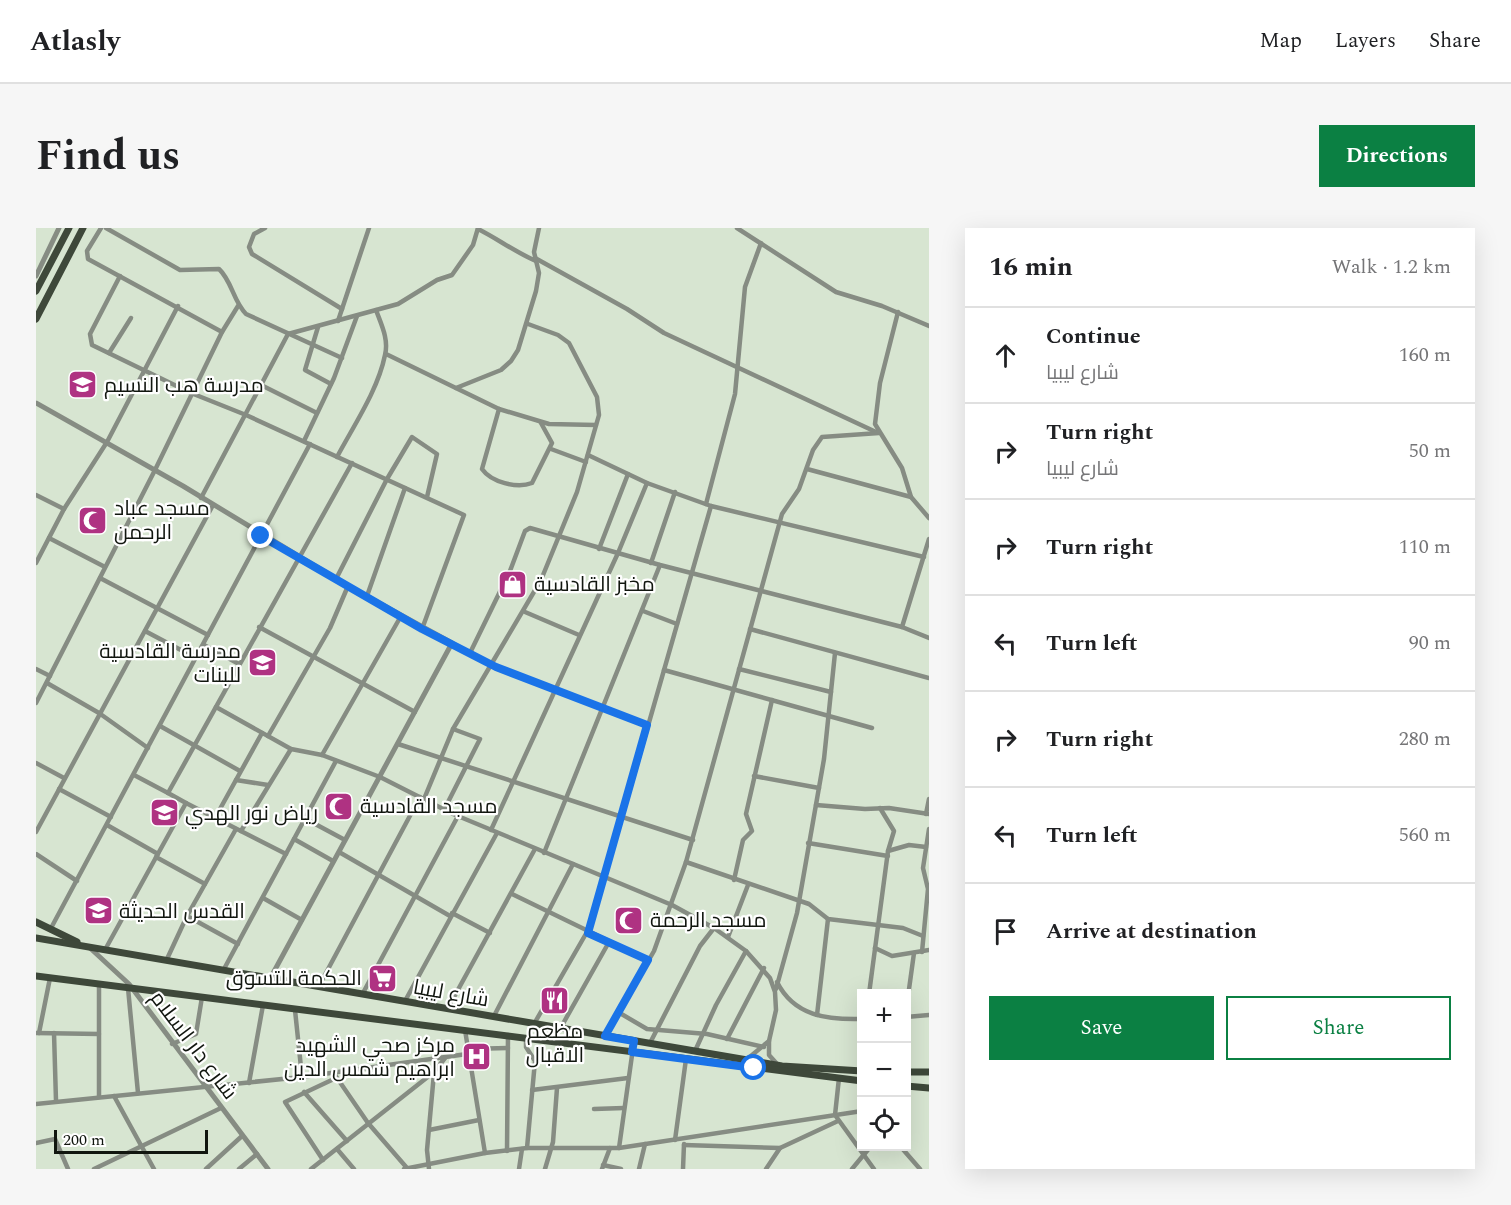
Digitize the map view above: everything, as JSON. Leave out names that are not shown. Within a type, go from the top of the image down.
[{"type":"main road","points":[[36,291],[69,228]]},
{"type":"main road","points":[[36,319],[83,228]]},
{"type":"main road","points":[[36,922],[86,945]]},
{"type":"main road","name":"شارع ليبيا","points":[[36,938],[106,948],[746,1060],[778,1065],[857,1071]]},
{"type":"main road","name":"شارع ليبيا","points":[[36,976],[857,1080]]},
{"type":"main road","points":[[911,1072],[929,1072]]},
{"type":"main road","points":[[911,1086],[929,1088]]},
{"type":"street","points":[[101,228],[86,255],[222,332]]},
{"type":"street","points":[[106,228],[180,270],[219,269],[224,274],[238,306],[254,320],[342,358]]},
{"type":"street","points":[[265,228],[251,238],[249,247],[252,254],[342,309]]},
{"type":"street","points":[[338,321],[369,228]]},
{"type":"street","points":[[456,388],[507,366],[518,350],[528,324],[539,273],[536,260],[539,228]]},
{"type":"street","points":[[737,228],[836,292],[898,312],[929,326]]},
{"type":"street","points":[[36,276],[58,229]]},
{"type":"street","points":[[201,498],[288,334],[398,304],[437,280],[453,275],[473,245],[478,229],[497,238],[511,250],[536,260],[618,304],[664,333],[879,433]]},
{"type":"street","points":[[534,1024],[588,933],[605,876],[692,573],[709,505],[733,405],[746,287],[761,243]]},
{"type":"street","points":[[120,276],[90,334],[92,345],[191,393],[246,415],[464,515],[422,629]]},
{"type":"street","points":[[36,563],[64,509],[107,442],[178,306]]},
{"type":"street","points":[[36,703],[155,470],[222,332],[238,306]]},
{"type":"street","points":[[337,457],[371,392],[386,354],[385,336],[376,310]]},
{"type":"street","points":[[898,312],[877,402],[875,424],[902,468],[911,497],[929,518]]},
{"type":"street","points":[[304,441],[342,358],[357,315]]},
{"type":"street","points":[[109,353],[131,318]]},
{"type":"street","points":[[319,986],[422,798],[453,729],[525,612],[560,537],[586,462],[600,403],[576,352],[564,338],[528,324]]},
{"type":"street","points":[[318,327],[305,370],[331,384]]},
{"type":"street","points":[[386,354],[498,410],[540,422],[596,425]]},
{"type":"street","points":[[261,385],[317,413]]},
{"type":"street","points":[[36,403],[155,470],[261,536],[422,629],[492,664],[553,690],[647,725]]},
{"type":"street","points":[[498,410],[482,466],[487,475],[510,484],[528,485],[535,481],[551,449],[552,443],[540,422]]},
{"type":"street","points":[[605,1036],[648,960],[672,905],[693,840],[779,521],[807,469],[813,450],[822,437],[879,433]]},
{"type":"street","points":[[336,579],[387,479],[413,437],[437,454],[426,497]]},
{"type":"street","points":[[50,930],[310,444]]},
{"type":"street","points":[[551,449],[586,462]]},
{"type":"street","points":[[588,455],[647,483],[709,505],[924,556]]},
{"type":"street","points":[[168,794],[352,463]]},
{"type":"street","points":[[807,469],[911,497]]},
{"type":"street","points":[[599,549],[628,474]]},
{"type":"street","points":[[491,830],[553,690],[618,553],[647,483]]},
{"type":"street","points":[[367,597],[405,488]]},
{"type":"street","points":[[651,563],[675,492]]},
{"type":"street","points":[[36,495],[64,509]]},
{"type":"street","points":[[36,831],[213,505]]},
{"type":"street","points":[[470,653],[510,571],[526,529],[533,528],[651,563],[761,589],[902,627],[929,638]]},
{"type":"street","points":[[48,538],[105,567]]},
{"type":"street","points":[[902,627],[929,539]]},
{"type":"street","points":[[544,853],[660,565]]},
{"type":"street","points":[[100,578],[208,635]]},
{"type":"street","points":[[268,736],[314,658],[348,586]]},
{"type":"street","points":[[643,611],[677,624]]},
{"type":"street","points":[[525,612],[579,635]]},
{"type":"street","points":[[322,755],[401,616]]},
{"type":"street","points":[[259,627],[415,712]]},
{"type":"street","points":[[750,629],[929,678]]},
{"type":"street","points":[[145,631],[196,658]]},
{"type":"street","points":[[271,977],[452,643]]},
{"type":"street","points":[[204,645],[239,664]]},
{"type":"street","points":[[778,1065],[769,1055],[769,1041],[775,1020],[775,992],[799,901],[816,805],[829,716],[835,653]]},
{"type":"street","points":[[36,669],[50,676]]},
{"type":"street","points":[[739,669],[831,692]]},
{"type":"street","points":[[664,670],[872,728]]},
{"type":"street","points":[[47,683],[99,713],[148,748]]},
{"type":"street","points":[[734,880],[744,840],[752,831],[746,814],[771,700]]},
{"type":"street","points":[[216,707],[291,749],[322,755],[380,777],[444,810],[672,905],[714,928],[746,951],[764,968],[775,992]]},
{"type":"street","points":[[160,726],[240,771]]},
{"type":"street","points":[[444,810],[480,739],[453,729]]},
{"type":"street","points":[[215,818],[262,733]]},
{"type":"street","points":[[398,744],[693,840]]},
{"type":"street","points":[[167,959],[205,884],[291,749]]},
{"type":"street","points":[[224,969],[336,761]]},
{"type":"street","points":[[36,763],[64,778]]},
{"type":"street","points":[[134,775],[286,854]]},
{"type":"street","points":[[754,777],[819,788]]},
{"type":"street","points":[[236,780],[268,785]]},
{"type":"street","points":[[59,789],[111,817]]},
{"type":"street","points":[[816,805],[880,808],[927,814],[929,799]]},
{"type":"street","points":[[106,948],[186,803]]},
{"type":"street","points":[[870,989],[888,854],[894,831],[880,808]]},
{"type":"street","points":[[363,993],[458,816]]},
{"type":"street","points":[[304,818],[345,840]]},
{"type":"street","points":[[107,825],[205,884]]},
{"type":"street","points":[[922,952],[928,896],[923,868],[929,830]]},
{"type":"street","points":[[405,1001],[497,833]]},
{"type":"street","points":[[294,839],[333,861]]},
{"type":"street","points":[[808,843],[888,854],[909,845],[926,847]]},
{"type":"street","points":[[448,1008],[535,849]]},
{"type":"street","points":[[339,852],[415,897],[490,933]]},
{"type":"street","points":[[36,854],[77,881]]},
{"type":"street","points":[[686,862],[817,908],[828,919],[903,928],[923,936]]},
{"type":"street","points":[[494,1017],[573,864]]},
{"type":"street","points":[[728,937],[748,885]]},
{"type":"street","points":[[512,894],[588,933],[648,960]]},
{"type":"street","points":[[263,898],[302,920]]},
{"type":"street","points":[[188,916],[238,944]]},
{"type":"street","points":[[817,1015],[828,919]]},
{"type":"street","points":[[650,1044],[700,946],[714,928]]},
{"type":"street","points":[[560,1029],[609,942]]},
{"type":"street","name":"شارع دار السلام","points":[[86,945],[130,988],[268,1169]]},
{"type":"street","points":[[875,948],[892,956],[929,950]]},
{"type":"street","points":[[695,1051],[746,951]]},
{"type":"street","points":[[909,989],[914,953]]},
{"type":"street","points":[[727,1038],[764,968]]},
{"type":"street","points":[[50,978],[37,1033],[99,1034]]},
{"type":"street","points":[[777,982],[790,1002],[802,1011],[817,1015],[857,1019]]},
{"type":"street","points":[[99,984],[99,1097]]},
{"type":"street","points":[[130,988],[138,1093]]},
{"type":"street","points":[[172,1044],[196,1034],[202,997]]},
{"type":"street","points":[[249,1083],[263,1005]]},
{"type":"street","points":[[294,1010],[302,1077]]},
{"type":"street","points":[[618,1012],[642,1027],[656,1031],[702,1034],[764,1047]]},
{"type":"street","points":[[911,1017],[929,1015]]},
{"type":"street","points":[[465,1030],[484,1153]]},
{"type":"street","points":[[54,1032],[56,1101]]},
{"type":"street","points":[[507,1151],[508,1035]]},
{"type":"street","points":[[519,1169],[524,1149],[534,1059],[527,1049],[526,1037]]},
{"type":"street","points":[[619,1148],[634,1041]]},
{"type":"street","points":[[746,1060],[769,1041]]},
{"type":"street","points":[[36,1104],[335,1075],[445,1058],[467,1052],[508,1048]]},
{"type":"street","points":[[311,1169],[434,1072],[445,1058]]},
{"type":"street","points":[[675,1140],[686,1059]]},
{"type":"street","points":[[429,1167],[429,1130],[434,1072]]},
{"type":"street","points":[[323,1160],[285,1103],[335,1075]]},
{"type":"street","points":[[335,1075],[368,1123],[406,1168],[429,1167],[484,1153],[524,1149],[619,1148],[857,1112]]},
{"type":"street","points":[[532,1090],[628,1078]]},
{"type":"street","points":[[839,1078],[835,1115],[874,1169]]},
{"type":"street","points":[[545,1169],[552,1148],[557,1088]]},
{"type":"street","points":[[304,1092],[346,1141]]},
{"type":"street","points":[[114,1096],[154,1169]]},
{"type":"street","points":[[94,1169],[221,1108]]},
{"type":"street","points":[[594,1108],[624,1108]]},
{"type":"street","points":[[429,1130],[479,1120]]},
{"type":"street","points":[[684,1145],[780,1148],[838,1121]]},
{"type":"street","points":[[206,1169],[242,1136]]},
{"type":"street","points":[[36,1143],[55,1139],[68,1169]]},
{"type":"street","points":[[683,1169],[684,1139]]},
{"type":"street","points":[[639,1169],[645,1144]]},
{"type":"street","points":[[766,1169],[780,1148]]},
{"type":"street","points":[[337,1149],[354,1169]]},
{"type":"street","points":[[610,1149],[603,1167],[621,1169]]},
{"type":"street","points":[[852,1169],[867,1151]]},
{"type":"street","points":[[904,1151],[920,1169]]},
{"type":"street","points":[[239,1169],[257,1154]]},
{"type":"street","points":[[910,1169],[915,1163]]},
{"type":"place","name":"مدرسة هب النسيم","points":[[83,385]]},
{"type":"place","name":"مسجد عباد الرحمن","points":[[93,520]]},
{"type":"place","name":"مخبز القادسية","points":[[513,584]]},
{"type":"place","name":"مدرسة القادسية للبنات","points":[[262,663]]},
{"type":"place","name":"مسجد القادسية","points":[[339,806]]},
{"type":"place","name":"رياض نور الهدي","points":[[164,813]]},
{"type":"place","name":"القدس الحديثة","points":[[98,911]]},
{"type":"place","name":"مسجد الرحمة","points":[[629,920]]},
{"type":"place","name":"الحكمة للتسوق","points":[[383,978]]},
{"type":"place","name":"مظعم الاقبال","points":[[555,1000]]},
{"type":"place","name":"مركز صحي الشهيد ابراهيم شمس الدين","points":[[476,1057]]},
{"type":"route","points":[[261,536],[422,629],[496,667],[647,725],[588,933],[648,960],[605,1036],[634,1041],[632,1052],[754,1068]]}]
